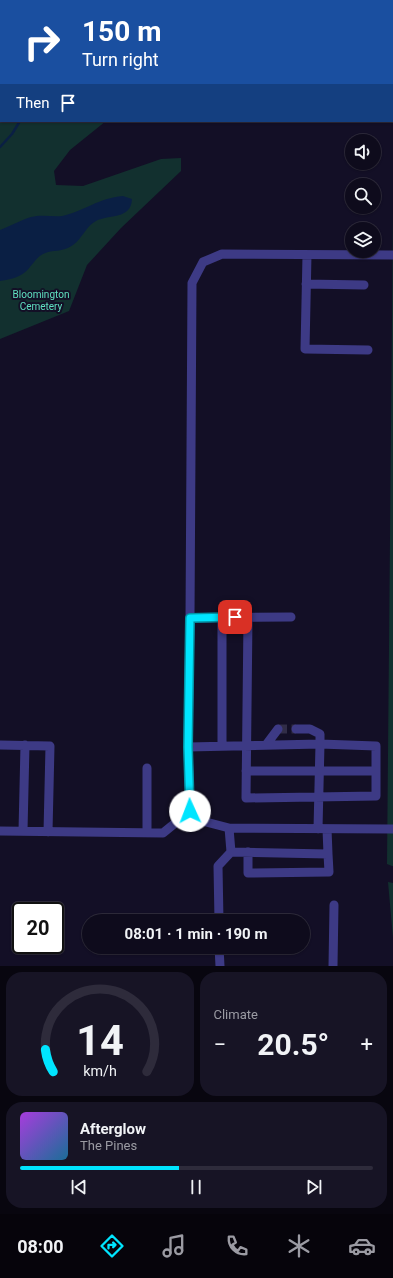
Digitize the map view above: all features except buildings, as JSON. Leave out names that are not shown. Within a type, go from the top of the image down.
[{"type":"lane","points":[[190,811],[188,747],[192,283],[203,262],[222,254],[393,255]]},
{"type":"lane","points":[[307,254],[305,349],[368,350]]},
{"type":"lane","points":[[306,284],[364,285]]},
{"type":"lane","points":[[188,747],[246,746],[320,744],[376,746],[376,796],[246,798],[246,746],[248,617]]},
{"type":"lane","points":[[190,618],[291,617]]},
{"type":"lane","points":[[222,618],[222,746]]},
{"type":"lane","points":[[266,745],[278,729]]},
{"type":"lane","points":[[248,852],[248,873],[329,872],[328,854],[322,829],[319,796],[320,734],[310,729],[296,729]]},
{"type":"lane","points":[[0,745],[50,746],[48,832]]},
{"type":"lane","points":[[23,831],[25,745]]},
{"type":"lane","points":[[147,768],[147,833]]},
{"type":"lane","points":[[246,771],[376,770]]},
{"type":"lane","points":[[190,811],[206,822],[229,828],[393,829]]},
{"type":"lane","points":[[0,831],[162,833],[190,811]]},
{"type":"lane","points":[[229,828],[231,852]]},
{"type":"lane","points":[[219,914],[218,866],[231,852],[328,854]]},
{"type":"lane","points":[[333,966],[334,906]]},
{"type":"lane","points":[[219,954],[220,966]]},
{"type":"green space","name":"Bloomington Cemetery","points":[[0,122],[105,122],[70,150],[54,171],[56,185],[83,186],[161,159],[181,158],[181,171],[121,228],[87,265],[69,311],[0,339]]},
{"type":"green space","points":[[393,210],[393,866],[392,866],[387,864]]},
{"type":"green space","points":[[388,882],[393,883],[393,938]]},
{"type":"water","points":[[123,196],[132,199],[131,206],[124,213],[96,221],[89,226],[73,245],[65,249],[43,254],[21,275],[0,281],[0,230],[31,217],[62,216],[106,199]]},
{"type":"waterway","points":[[0,147],[12,134],[19,122]]},
{"type":"tunnel","points":[[278,729],[296,729]]},
{"type":"route","points":[[190,811],[188,747],[190,618],[235,617]]}]
